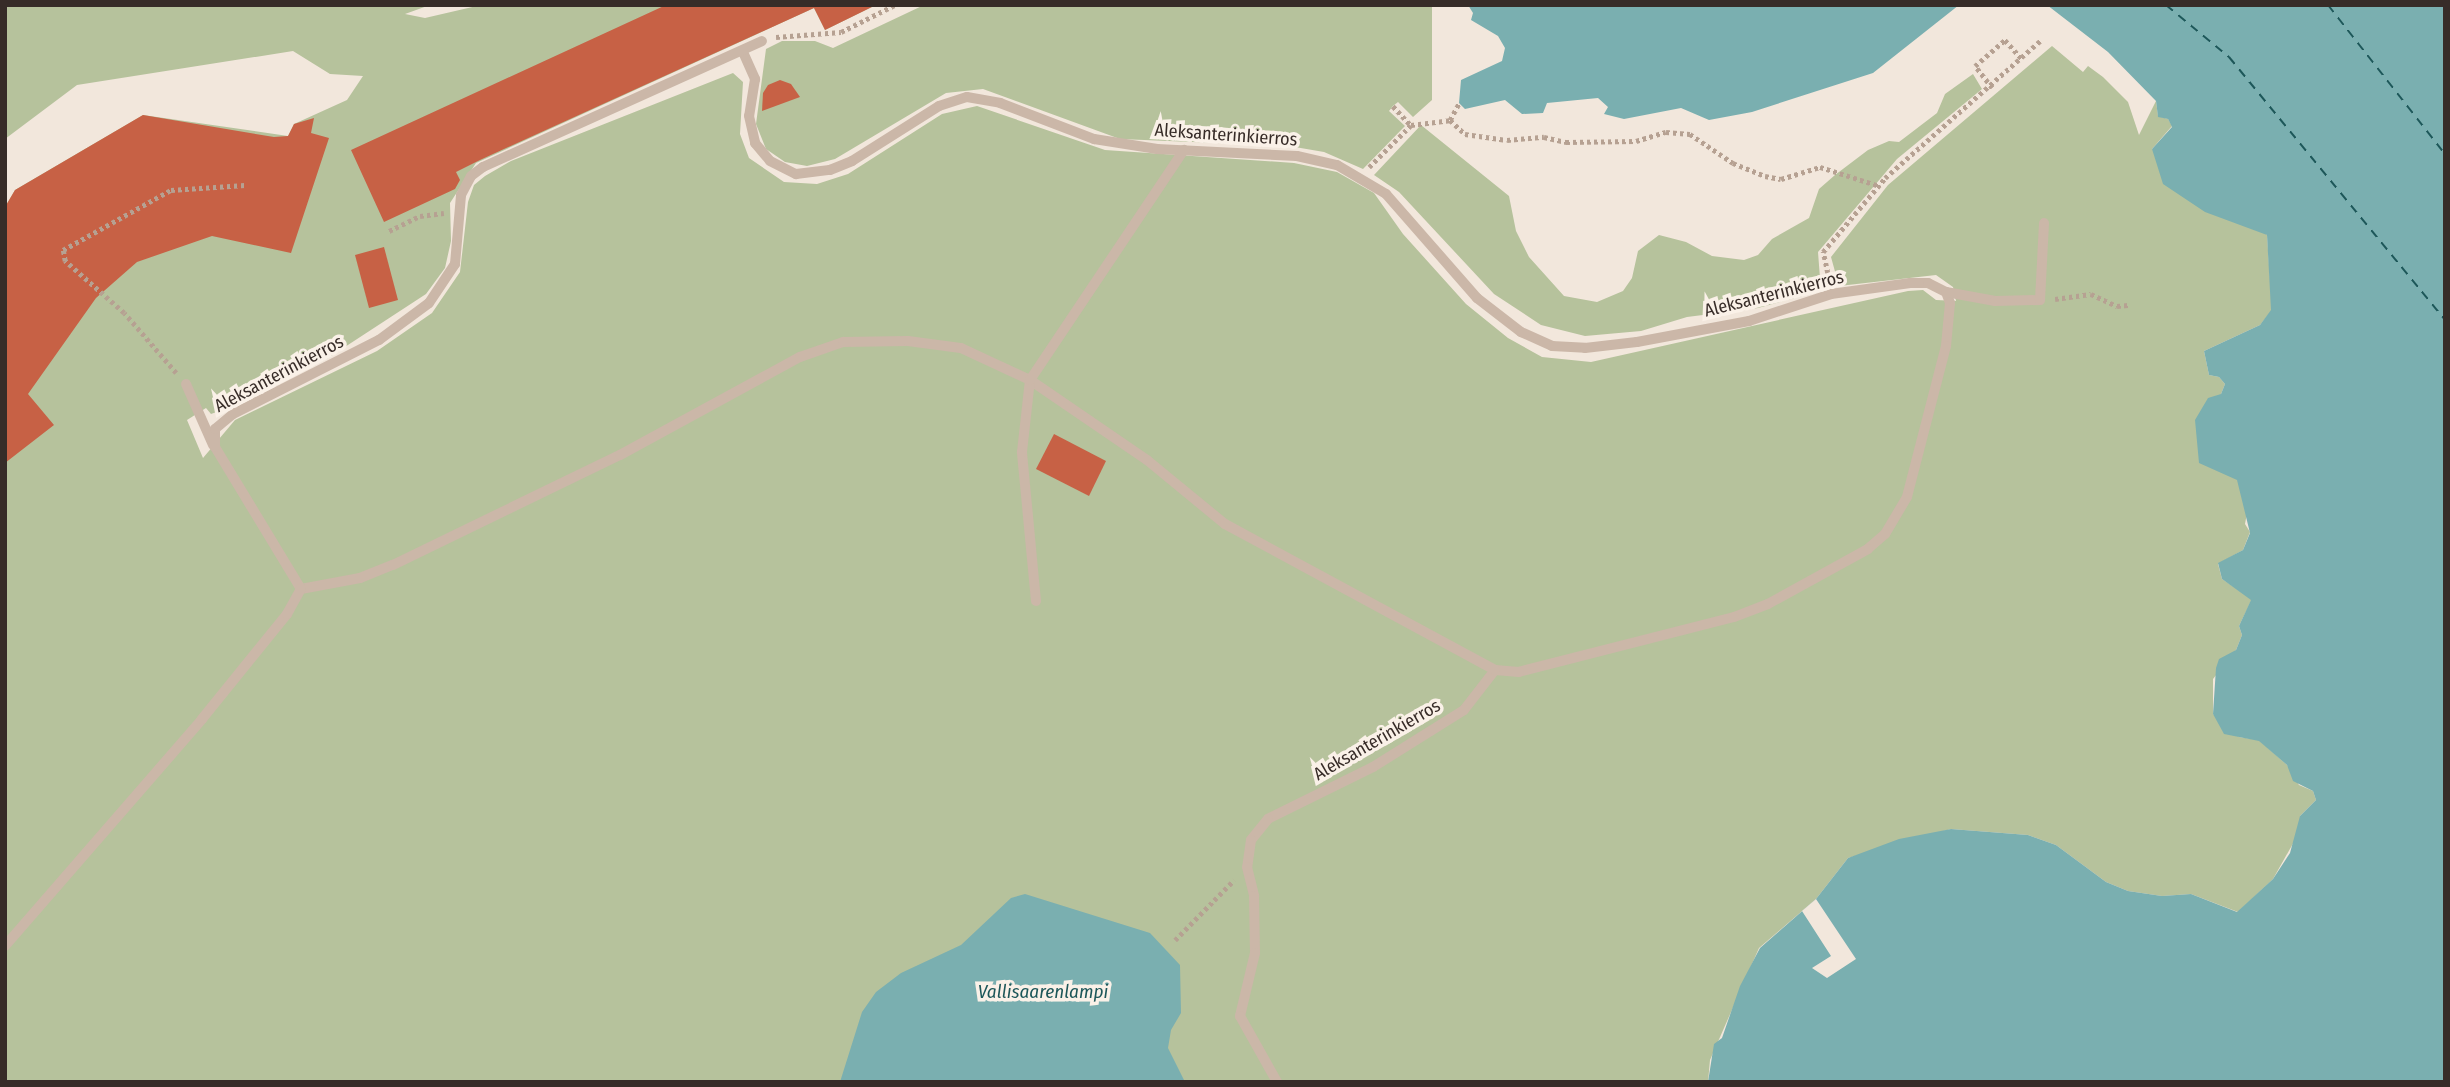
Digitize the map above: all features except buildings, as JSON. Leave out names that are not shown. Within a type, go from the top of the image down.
[{"type":"lane","name":"Aleksanterinkierros","points":[[215,447],[215,429],[222,421],[379,340],[429,303],[455,264],[458,214],[466,184],[483,167],[743,52],[762,40]]},
{"type":"lane","name":"Aleksanterinkierros","points":[[743,52],[755,79],[749,116],[755,143],[770,161],[796,174],[830,170],[852,161],[939,106],[967,97],[1000,103],[1094,139],[1184,150],[1316,158],[1362,176],[1386,194],[1477,298],[1521,332],[1552,346],[1585,348],[1749,321],[1831,294],[1910,283],[1928,283],[1946,292],[1995,301],[2040,300]]},
{"type":"lane","points":[[1036,601],[1022,452],[1030,380],[1184,150]]},
{"type":"lane","points":[[2040,300],[2044,289],[2044,223]]},
{"type":"lane","points":[[301,589],[360,578],[393,565],[620,455],[800,357],[843,342],[908,341],[961,348],[1030,380],[1147,460],[1226,524],[1495,670],[1519,672],[1734,617],[1768,604],[1868,549],[1885,534],[1907,497],[1946,346],[1950,303],[1946,292]]},
{"type":"lane","points":[[186,384],[215,447],[301,589]]},
{"type":"lane","points":[[5,946],[202,719],[287,614],[301,589]]},
{"type":"lane","name":"Aleksanterinkierros","points":[[1277,1082],[1240,1016],[1255,953],[1254,896],[1247,867],[1251,840],[1268,819],[1373,767],[1464,710],[1495,670]]},
{"type":"path","points":[[762,40],[791,33],[841,32],[895,5]]},
{"type":"path","points":[[1992,88],[1975,66],[2005,40],[2023,60]]},
{"type":"path","points":[[1831,294],[1823,252],[1910,155],[1992,88],[2040,41]]},
{"type":"path","points":[[1450,120],[1459,103]]},
{"type":"path","points":[[1393,106],[1411,125]]},
{"type":"path","points":[[1450,120],[1465,134],[1507,140],[1636,141],[1666,132],[1690,134],[1733,163],[1765,176],[1782,179],[1820,167],[1880,186]]},
{"type":"path","points":[[1362,176],[1411,125],[1450,120]]},
{"type":"path","points":[[186,384],[102,291],[65,261],[63,250],[171,190],[245,185]]},
{"type":"path","points":[[390,231],[420,216],[458,214]]},
{"type":"path","points":[[2040,300],[2091,294],[2117,306],[2128,305]]},
{"type":"path","points":[[1175,940],[1247,867]]},
{"type":"green space","points":[[5,5],[430,5],[405,14],[425,18],[481,5],[876,5],[825,30],[814,8],[476,163],[450,203],[451,241],[445,268],[426,294],[328,358],[230,407],[211,414],[206,408],[187,420],[203,458],[235,420],[377,351],[432,313],[460,272],[468,202],[474,185],[485,176],[511,161],[733,73],[743,82],[740,134],[749,158],[784,182],[817,184],[848,174],[942,114],[977,106],[1105,150],[1294,163],[1337,172],[1374,193],[1403,234],[1466,304],[1508,338],[1542,357],[1591,362],[1908,291],[1923,290],[1936,300],[1956,301],[1953,287],[1936,275],[1839,286],[1831,257],[1888,185],[2052,46],[2083,72],[2088,66],[2103,77],[2128,102],[2139,135],[2156,101],[2158,116],[2168,119],[2172,126],[2152,149],[2267,235],[2272,310],[2260,325],[2204,351],[2209,375],[2219,377],[2225,384],[2221,394],[2247,513],[2245,524],[2250,532],[2243,550],[2218,564],[2222,579],[2252,599],[2239,626],[2242,635],[2236,650],[2213,679],[2213,714],[2239,737],[2259,740],[2287,765],[2299,785],[2313,791],[2316,800],[2300,816],[2300,831],[2273,879],[2238,912],[2191,894],[2162,896],[2128,891],[2106,882],[2056,845],[2028,835],[1951,829],[1848,858],[1816,899],[1759,948],[1710,1060],[1708,1082],[5,1082],[5,207],[15,190],[143,115],[288,136],[294,124],[347,100],[363,76],[330,74],[293,51],[77,85],[5,139]]},
{"type":"green space","points":[[924,5],[1432,5],[1432,100],[1413,117],[1398,102],[1393,106],[1389,111],[1405,126],[1363,169],[1324,152],[1289,146],[1120,139],[983,89],[946,93],[835,159],[807,166],[785,162],[766,149],[756,124],[766,49],[782,41],[815,41],[833,48]]},
{"type":"green space","points":[[1973,74],[1982,89],[1897,159],[1818,252],[1821,291],[1758,308],[1687,317],[1641,331],[1585,336],[1541,325],[1494,294],[1399,192],[1374,175],[1421,125],[1509,196],[1516,231],[1529,257],[1564,296],[1597,302],[1623,291],[1632,278],[1638,251],[1659,235],[1686,242],[1712,256],[1744,260],[1758,255],[1772,239],[1809,218],[1819,189],[1835,175],[1868,150],[1889,141],[1899,142],[1937,113],[1945,94]]},
{"type":"water","points":[[1468,5],[1959,5],[1873,73],[1752,112],[1709,120],[1681,108],[1624,119],[1604,114],[1608,107],[1598,98],[1547,103],[1543,113],[1522,114],[1505,100],[1465,109],[1459,103],[1461,80],[1502,61],[1505,48],[1498,36],[1471,20],[1473,13]]},
{"type":"water","points":[[2047,5],[2445,5],[2445,1082],[1708,1082],[1714,1044],[1722,1038],[1740,986],[1760,948],[1816,899],[1848,858],[1899,839],[1951,829],[2028,835],[2056,845],[2106,882],[2128,891],[2162,896],[2191,894],[2237,912],[2273,879],[2290,853],[2300,816],[2316,800],[2313,791],[2293,781],[2287,765],[2259,741],[2224,734],[2213,714],[2219,659],[2236,650],[2242,635],[2239,626],[2251,600],[2222,579],[2218,563],[2243,550],[2250,533],[2237,480],[2199,463],[2195,420],[2208,398],[2221,394],[2225,384],[2219,377],[2209,375],[2204,351],[2260,325],[2271,310],[2267,235],[2205,212],[2163,184],[2152,149],[2172,127],[2168,119],[2158,117],[2156,101],[2108,52]]},
{"type":"water","name":"Vallisaarenlampi","points":[[1025,894],[1150,933],[1180,965],[1181,1013],[1171,1030],[1168,1048],[1185,1082],[840,1082],[862,1012],[876,992],[901,973],[961,945],[1011,898]]},
{"type":"pier","points":[[1816,899],[1856,959],[1827,978],[1812,968],[1831,956],[1802,911]]},
{"type":"ferry route","points":[[2166,5],[2229,57],[2445,320]]},
{"type":"ferry route","points":[[2328,5],[2445,154]]}]
